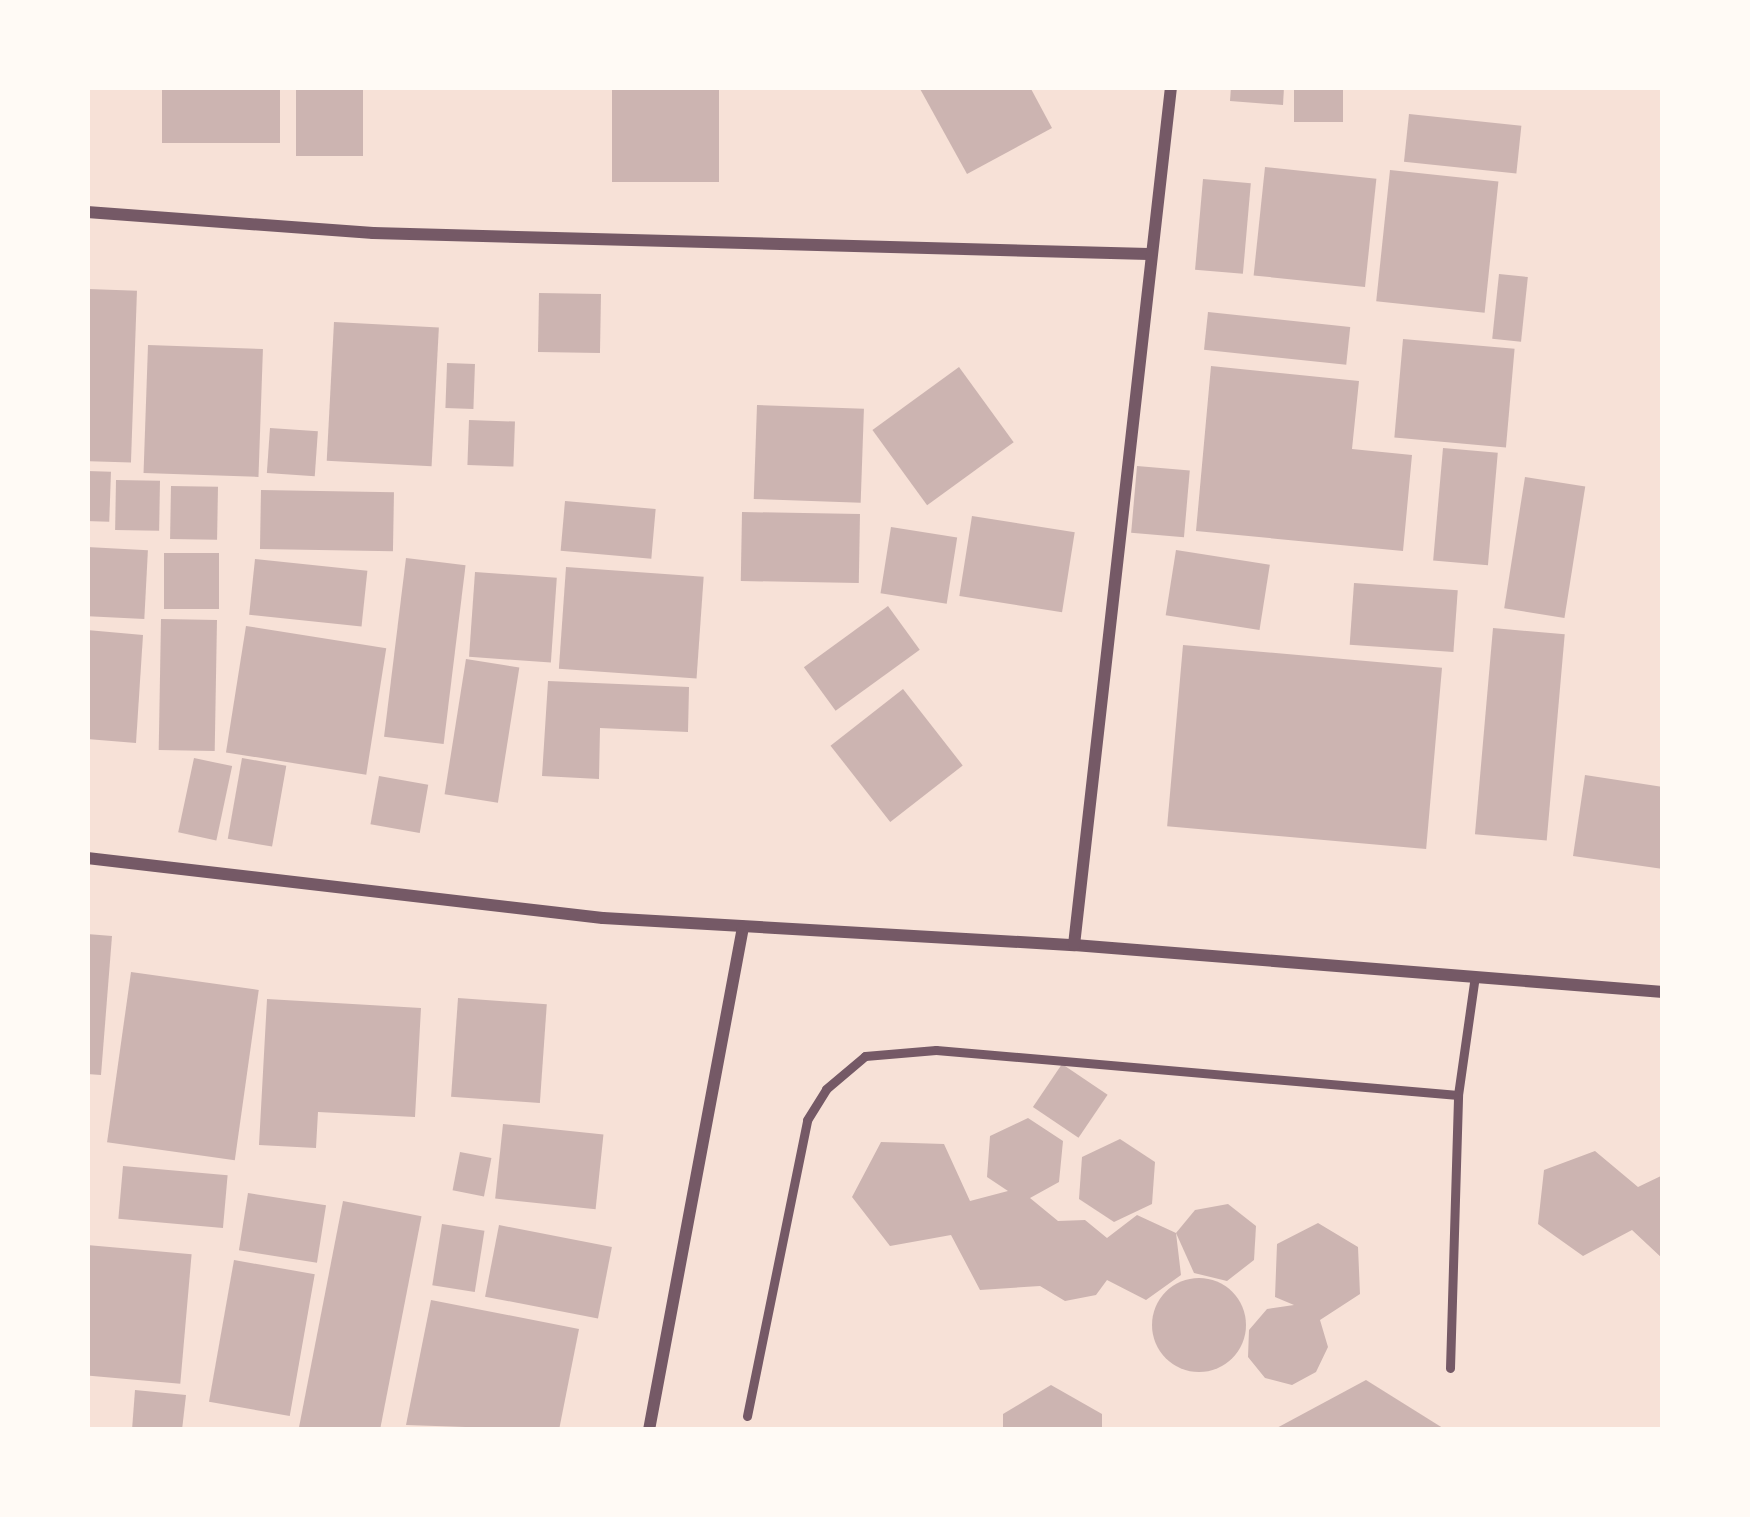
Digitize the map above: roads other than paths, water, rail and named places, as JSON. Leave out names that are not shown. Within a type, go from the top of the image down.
[{"type":"street","points":[[1074,945],[1171,87]]},
{"type":"street","points":[[87,212],[373,233],[1149,254]]},
{"type":"street","points":[[87,858],[742,927],[1074,945],[1663,992]]},
{"type":"street","points":[[649,1430],[742,927]]},
{"type":"lane","points":[[1450,1368],[1458,1095],[1474,976]]},
{"type":"lane","points":[[748,1416],[807,1120],[826,1089],[865,1056],[936,1050],[1458,1095]]}]
